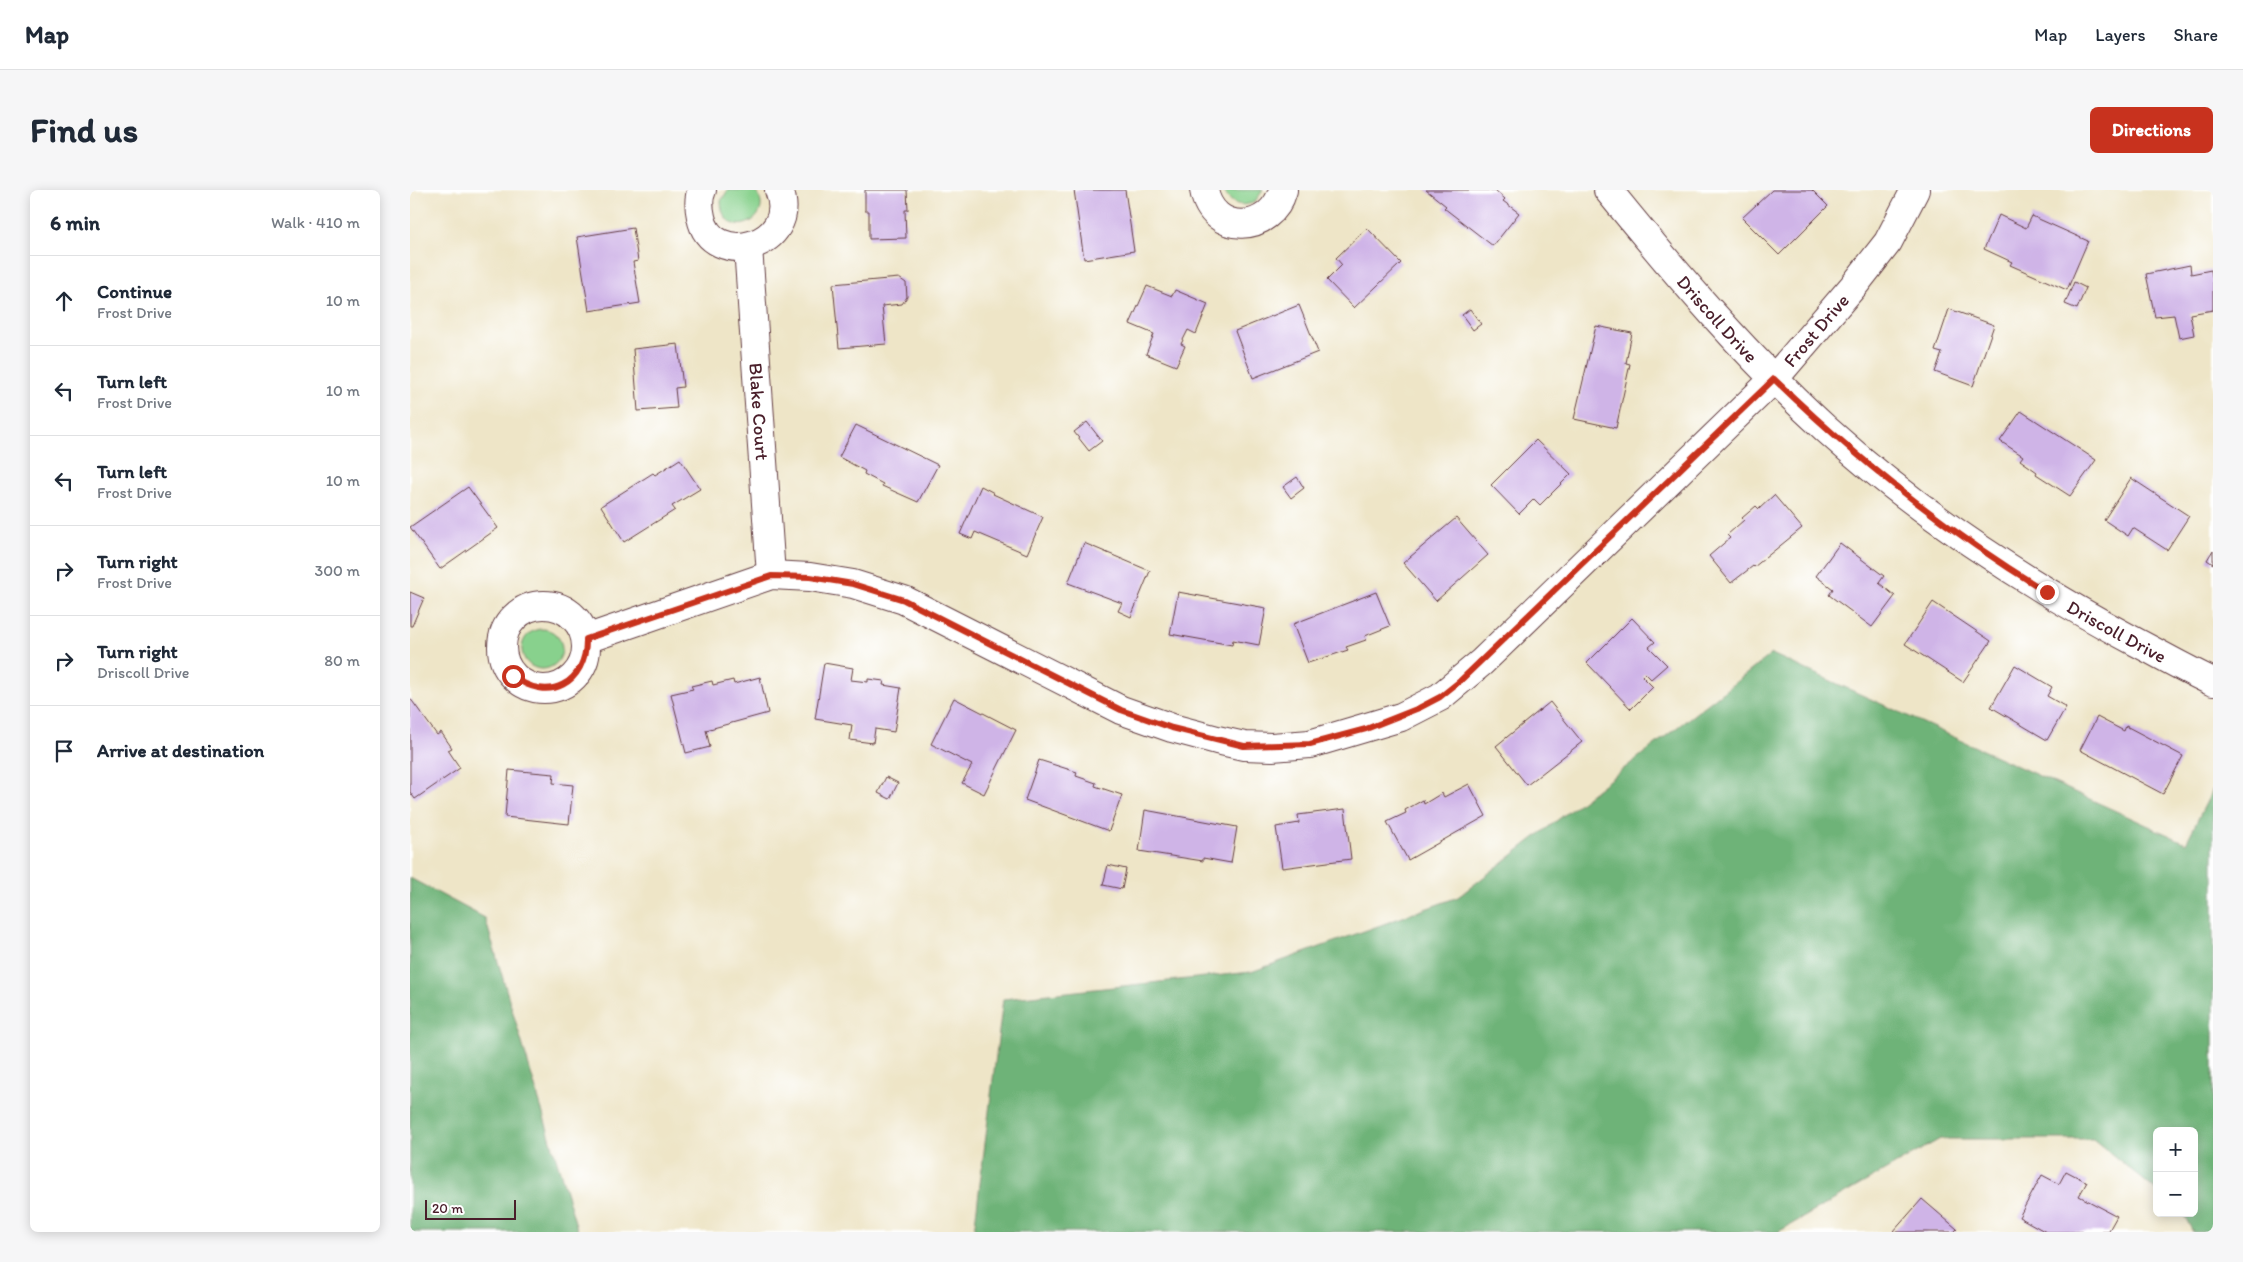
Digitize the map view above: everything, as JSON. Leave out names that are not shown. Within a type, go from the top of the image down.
[{"type":"street","points":[[702,190],[699,207],[702,221],[709,234],[720,243],[734,247],[748,247],[761,242],[771,235],[779,223],[783,211],[779,190]]},
{"type":"street","points":[[1204,190],[1208,204],[1216,214],[1226,221],[1238,224],[1256,222],[1272,212],[1280,202],[1282,190]]},
{"type":"street","name":"Driscoll Drive","points":[[1608,190],[1655,248],[1774,379],[1827,430],[1883,478],[1992,559],[2088,616],[2213,682]]},
{"type":"street","name":"Frost Drive","points":[[586,639],[771,576],[810,577],[853,584],[904,600],[1121,710],[1172,728],[1244,746],[1310,744],[1401,717],[1440,697],[1460,681],[1774,379],[1856,283],[1888,242],[1915,190]]},
{"type":"street","name":"Blake Court","points":[[748,247],[771,576]]},
{"type":"green space","points":[[728,190],[754,190],[760,200],[760,210],[756,218],[748,223],[739,225],[730,222],[724,215],[721,201]]},
{"type":"green space","points":[[1224,190],[1263,190],[1255,202],[1240,205],[1232,202]]},
{"type":"green space","points":[[542,629],[556,635],[562,649],[556,663],[542,669],[528,663],[522,649],[528,635]]},
{"type":"green space","points":[[1772,654],[2186,843],[2213,789],[2213,1232],[2193,1232],[2185,1217],[2198,1217],[2198,1127],[2153,1127],[2153,1188],[2093,1139],[1940,1139],[1778,1232],[974,1232],[1003,999],[1251,972],[1458,897]]},
{"type":"green space","points":[[410,878],[485,918],[578,1232],[410,1232]]},
{"type":"building","points":[[865,190],[907,190],[908,210],[905,210],[906,238],[869,239],[869,211],[865,211]]},
{"type":"building","points":[[1074,190],[1125,190],[1134,251],[1084,259]]},
{"type":"building","points":[[1426,190],[1495,190],[1505,199],[1503,201],[1519,213],[1493,246],[1444,208],[1446,206]]},
{"type":"building","points":[[1772,190],[1812,190],[1828,206],[1779,255],[1742,218]]},
{"type":"building","points":[[1999,215],[2026,228],[2032,216],[2088,241],[2067,290],[2010,265],[2012,262],[1984,249]]},
{"type":"building","points":[[633,228],[638,261],[633,262],[640,303],[589,311],[577,237]]},
{"type":"building","points":[[1367,228],[1401,263],[1354,308],[1327,280],[1342,265],[1336,258]]},
{"type":"building","points":[[2190,265],[2191,274],[2211,270],[2213,310],[2190,314],[2194,335],[2179,338],[2174,315],[2155,317],[2146,274]]},
{"type":"building","points":[[899,278],[906,283],[907,297],[902,304],[882,306],[886,344],[839,348],[833,284]]},
{"type":"building","points":[[2074,282],[2086,288],[2077,309],[2065,304]]},
{"type":"building","points":[[1147,286],[1172,296],[1175,290],[1208,304],[1196,334],[1188,330],[1181,344],[1185,346],[1176,366],[1146,354],[1154,334],[1130,324]]},
{"type":"building","points":[[1299,305],[1318,352],[1253,378],[1235,331]]},
{"type":"building","points":[[1470,309],[1481,324],[1473,330],[1462,315]]},
{"type":"building","points":[[1949,309],[1994,325],[1973,386],[1935,372],[1942,353],[1935,351]]},
{"type":"building","points":[[1596,326],[1632,333],[1626,363],[1630,364],[1616,428],[1574,419]]},
{"type":"building","points":[[678,344],[683,387],[675,388],[677,408],[638,411],[633,349]]},
{"type":"building","points":[[2021,411],[2096,460],[2070,496],[2036,474],[2037,472],[2020,460],[2023,456],[2000,441]]},
{"type":"building","points":[[1087,422],[1102,441],[1089,451],[1074,432]]},
{"type":"building","points":[[856,425],[938,465],[918,502],[882,486],[883,484],[864,474],[865,471],[839,457]]},
{"type":"building","points":[[1536,440],[1571,474],[1540,505],[1534,499],[1519,514],[1491,485]]},
{"type":"building","points":[[680,459],[700,489],[672,506],[675,510],[624,542],[601,506],[653,473],[655,475]]},
{"type":"building","points":[[1297,477],[1304,488],[1291,498],[1283,487]]},
{"type":"building","points":[[2131,478],[2189,516],[2167,550],[2133,528],[2128,536],[2104,520]]},
{"type":"building","points":[[981,486],[993,494],[1043,517],[1027,554],[975,532],[972,539],[960,534]]},
{"type":"building","points":[[468,487],[498,528],[440,569],[410,527]]},
{"type":"building","points":[[1774,495],[1802,528],[1731,583],[1709,556],[1730,538],[1727,535],[1744,520],[1742,518],[1756,506],[1759,509]]},
{"type":"building","points":[[1456,518],[1488,555],[1436,601],[1403,563]]},
{"type":"building","points":[[1084,543],[1150,571],[1131,617],[1118,611],[1122,603],[1068,583]]},
{"type":"building","points":[[1840,543],[1884,576],[1879,583],[1895,596],[1872,627],[1829,595],[1833,589],[1816,576]]},
{"type":"building","points":[[2213,550],[2213,564],[2207,560]]},
{"type":"building","points":[[410,592],[424,598],[412,626],[410,626]]},
{"type":"building","points":[[1178,592],[1266,608],[1259,645],[1233,640],[1232,645],[1170,634]]},
{"type":"building","points":[[1376,592],[1390,626],[1365,636],[1366,640],[1346,647],[1348,650],[1308,663],[1293,624]]},
{"type":"building","points":[[1933,602],[1991,641],[1963,682],[1905,644]]},
{"type":"building","points":[[1632,618],[1655,642],[1649,647],[1667,665],[1651,679],[1645,673],[1642,676],[1653,687],[1631,709],[1587,663]]},
{"type":"building","points":[[824,663],[853,668],[851,680],[868,682],[868,679],[884,681],[883,685],[901,688],[894,732],[875,729],[873,743],[850,740],[852,725],[815,719]]},
{"type":"building","points":[[2015,665],[2052,687],[2047,696],[2066,707],[2047,740],[1991,707]]},
{"type":"building","points":[[760,677],[768,713],[706,730],[710,747],[686,753],[671,694],[693,689],[691,686],[712,681],[713,685],[733,680],[734,684]]},
{"type":"building","points":[[410,698],[437,735],[441,732],[452,748],[448,750],[460,768],[415,799],[410,792]]},
{"type":"building","points":[[954,698],[1016,730],[984,794],[962,783],[972,765],[931,744]]},
{"type":"building","points":[[1550,702],[1582,742],[1527,785],[1496,746]]},
{"type":"building","points":[[2097,717],[2124,731],[2126,726],[2183,756],[2163,794],[2080,750]]},
{"type":"building","points":[[1039,760],[1077,772],[1076,776],[1096,783],[1095,786],[1122,795],[1109,831],[1025,800]]},
{"type":"building","points":[[509,770],[554,774],[553,783],[573,785],[569,824],[505,817]]},
{"type":"building","points":[[886,777],[898,783],[890,799],[878,793]]},
{"type":"building","points":[[1469,784],[1486,816],[1408,860],[1387,822],[1406,813],[1405,810],[1423,800],[1424,804],[1442,793],[1444,797]]},
{"type":"building","points":[[1345,809],[1351,859],[1282,868],[1276,827],[1299,823],[1298,815]]},
{"type":"building","points":[[1145,810],[1237,827],[1231,863],[1203,858],[1203,861],[1139,851]]},
{"type":"building","points":[[1108,865],[1126,869],[1122,889],[1103,885]]},
{"type":"building","points":[[2066,1171],[2087,1182],[2079,1196],[2117,1216],[2108,1232],[2046,1232],[2019,1217],[2042,1175],[2059,1184]]},
{"type":"building","points":[[1922,1199],[1957,1229],[1954,1232],[1893,1232]]},
{"type":"route","points":[[513,676],[524,684],[537,689],[550,689],[563,685],[575,677],[582,666],[586,653],[586,639],[771,576],[810,577],[853,584],[904,600],[1121,710],[1172,728],[1244,746],[1310,744],[1366,729],[1401,717],[1440,697],[1482,662],[1774,379],[1827,430],[1930,515],[1992,559],[2047,592]]}]
